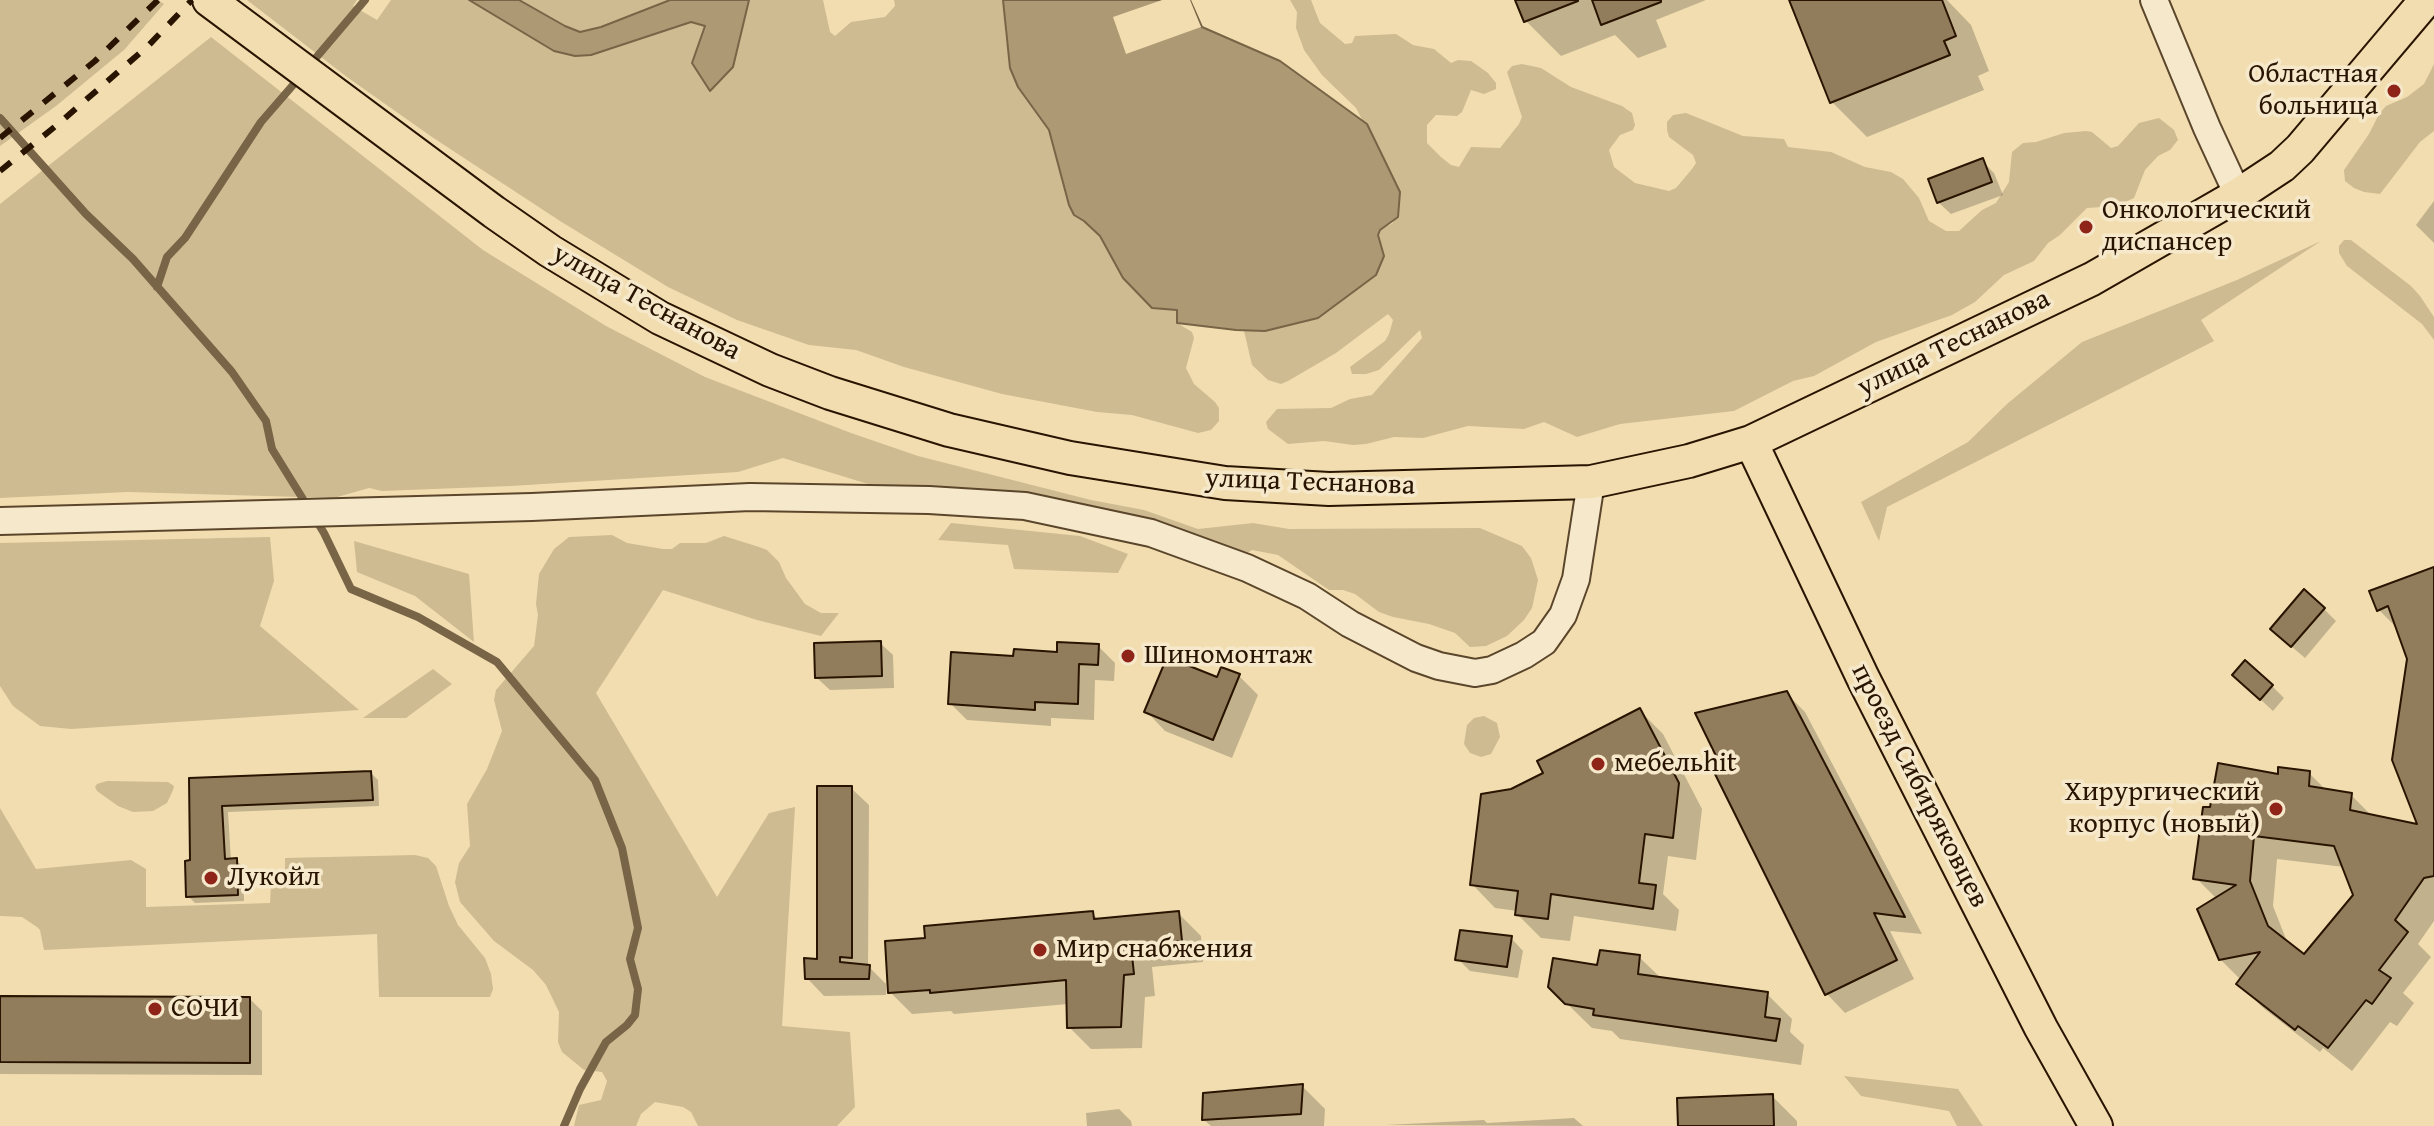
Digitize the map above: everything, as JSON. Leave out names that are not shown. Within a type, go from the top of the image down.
[{"type":"main road","name":"улица Теснанова","points":[[209,0],[527,235],[660,318],[770,370],[830,393],[949,430],[1070,458],[1225,483],[1329,489],[1591,482],[1689,461],[1751,442],[2092,279],[2238,195],[2282,166],[2310,138],[2426,0]]},
{"type":"main road","name":"проезд Сибиряковцев","points":[[1751,442],[1863,678],[2041,1028],[2096,1126]]},
{"type":"street","points":[[2154,0],[2238,195]]},
{"type":"street","points":[[0,521],[750,497],[929,500],[1025,506],[1093,519],[1165,538],[1247,568],[1307,596],[1350,624],[1416,658],[1475,673],[1511,663],[1544,642],[1563,615],[1576,579],[1591,482]]},
{"type":"shaded area","points":[[0,0],[158,0],[164,4],[124,50],[56,106],[0,146]]},
{"type":"shaded area","points":[[247,0],[357,0],[353,6],[377,20],[391,0],[469,0],[554,51],[575,56],[591,55],[691,22],[705,26],[739,45],[749,0],[823,0],[830,32],[835,36],[851,22],[885,17],[895,6],[894,0],[1003,0],[1006,40],[1018,87],[1049,130],[1074,215],[1100,236],[1123,278],[1152,308],[1177,310],[1177,323],[1192,332],[1194,338],[1186,368],[1194,384],[1219,408],[1219,421],[1211,430],[1198,433],[1132,415],[1097,412],[1002,394],[904,367],[856,350],[809,345],[737,320],[668,287],[560,221],[347,77]]},
{"type":"shaded area","points":[[469,0],[519,0],[580,32],[670,0],[749,0],[733,67],[710,91],[692,63],[705,26],[691,22],[591,55],[575,56],[554,51]]},
{"type":"shaded area","points":[[519,0],[670,0],[580,32]]},
{"type":"shaded area","points":[[1003,0],[1190,0],[1202,27],[1280,61],[1367,124],[1400,192],[1398,217],[1378,235],[1384,256],[1376,275],[1318,318],[1265,331],[1177,323],[1177,310],[1152,308],[1123,278],[1100,236],[1074,215],[1069,205],[1049,130],[1018,87],[1010,68]]},
{"type":"shaded area","points":[[1290,0],[1311,0],[1320,23],[1345,44],[1352,43],[1355,36],[1396,34],[1413,45],[1434,49],[1451,63],[1471,61],[1488,73],[1496,83],[1496,89],[1484,94],[1471,90],[1462,112],[1457,116],[1436,115],[1427,125],[1427,143],[1451,165],[1459,167],[1471,147],[1500,148],[1519,124],[1522,117],[1507,72],[1512,66],[1522,64],[1541,68],[1571,87],[1622,106],[1632,113],[1633,130],[1620,135],[1609,150],[1614,167],[1635,183],[1669,191],[1676,188],[1692,169],[1696,163],[1693,155],[1669,137],[1667,130],[1667,122],[1673,115],[1686,113],[1743,136],[1784,139],[1788,147],[1831,152],[1865,167],[1891,172],[1903,179],[1919,198],[1929,221],[1946,231],[1959,231],[1982,210],[1996,203],[2009,182],[2012,152],[2023,143],[2086,131],[2092,132],[2111,148],[2118,146],[2139,123],[2159,118],[2174,130],[2178,140],[2145,170],[2134,198],[2116,206],[2087,208],[2048,243],[2034,261],[2004,275],[1975,302],[1952,315],[1876,342],[1814,376],[1793,381],[1734,411],[1620,424],[1577,437],[1544,422],[1524,429],[1468,426],[1423,438],[1394,437],[1366,444],[1324,441],[1288,444],[1268,429],[1266,422],[1277,409],[1331,408],[1350,399],[1372,395],[1422,338],[1420,330],[1379,370],[1352,374],[1350,367],[1385,341],[1393,320],[1388,314],[1336,353],[1281,384],[1268,380],[1252,365],[1244,331],[1265,331],[1318,318],[1375,275],[1384,256],[1378,235],[1380,230],[1393,223],[1400,192],[1356,108],[1322,75],[1304,50],[1296,28],[1297,12]]},
{"type":"shaded area","points":[[211,37],[483,250],[606,326],[705,377],[918,456],[1091,500],[1144,510],[1198,529],[1253,523],[1289,529],[1480,528],[1522,546],[1531,558],[1538,580],[1532,608],[1507,636],[1486,646],[1470,647],[1455,633],[1393,617],[1379,612],[1355,594],[1329,590],[1278,555],[1252,550],[1239,558],[925,490],[868,484],[783,458],[738,472],[511,486],[382,491],[369,488],[334,498],[128,492],[0,498],[0,204]]},
{"type":"shaded area","points":[[2434,64],[2434,131],[2420,142],[2380,194],[2354,188],[2345,181],[2344,170],[2379,114],[2386,106],[2407,97],[2424,84]]},
{"type":"shaded area","points":[[2344,240],[2351,240],[2420,296],[2434,317],[2434,340],[2422,324],[2347,266],[2339,253],[2339,246]]},
{"type":"shaded area","points":[[2321,241],[2201,320],[2214,341],[1887,507],[1879,541],[1861,502],[1968,442],[2007,404],[2082,342],[2237,280]]},
{"type":"shaded area","points":[[951,523],[1080,536],[1128,554],[1118,573],[1014,569],[1008,545],[938,540]]},
{"type":"shaded area","points":[[612,535],[627,543],[663,549],[672,549],[680,543],[706,543],[724,536],[759,547],[779,562],[786,578],[805,604],[821,613],[839,613],[821,636],[757,620],[663,590],[596,693],[717,897],[769,813],[795,807],[782,1026],[850,1032],[855,1107],[837,1126],[698,1126],[691,1112],[683,1107],[655,1102],[641,1114],[636,1126],[574,1126],[579,1105],[601,1100],[607,1081],[602,1072],[584,1070],[562,1052],[558,1042],[559,1012],[546,985],[533,970],[494,941],[460,902],[455,882],[459,863],[470,846],[467,804],[487,769],[502,731],[494,700],[496,690],[534,646],[539,574],[554,549],[569,537]]},
{"type":"shaded area","points":[[270,537],[274,581],[260,626],[359,710],[71,729],[40,726],[13,706],[0,686],[0,543]]},
{"type":"shaded area","points":[[354,541],[469,574],[474,642],[415,596],[357,572]]},
{"type":"shaded area","points":[[433,669],[452,684],[406,718],[363,718]]},
{"type":"shaded area","points":[[1484,716],[1497,723],[1500,737],[1491,754],[1481,757],[1470,753],[1464,744],[1467,725],[1474,718]]},
{"type":"shaded area","points":[[107,781],[168,782],[174,786],[167,803],[153,811],[133,812],[97,791],[97,784]]},
{"type":"shaded area","points":[[0,808],[36,869],[131,860],[146,869],[146,907],[270,903],[271,883],[285,881],[285,858],[415,855],[428,858],[436,866],[458,925],[485,958],[493,989],[490,997],[379,997],[377,934],[44,950],[37,927],[22,917],[0,916]]},
{"type":"shaded area","points":[[1844,1076],[1958,1089],[1983,1126],[1957,1126],[1949,1111],[1861,1096]]},
{"type":"pier","points":[[1162,0],[1190,0],[1201,27],[1126,54],[1113,17]]},
{"type":"building","points":[[1515,0],[1578,0],[1578,1],[1524,22]]},
{"type":"building","points":[[1592,0],[1661,0],[1661,2],[1601,25]]},
{"type":"building","points":[[1789,0],[1942,0],[1956,36],[1944,41],[1950,55],[1830,103]]},
{"type":"building","points":[[1983,158],[1992,182],[1937,203],[1928,179]]},
{"type":"building","name":"Хирургический корпус (новый)","points":[[2434,567],[2434,876],[2424,878],[2395,920],[2408,932],[2379,970],[2391,978],[2372,1004],[2366,1000],[2328,1048],[2298,1026],[2295,1030],[2236,984],[2260,952],[2219,960],[2197,909],[2236,885],[2193,879],[2203,807],[2210,807],[2218,763],[2278,774],[2278,767],[2310,771],[2309,786],[2352,793],[2350,810],[2417,824],[2392,760],[2407,659],[2388,606],[2377,611],[2369,591]],"holes":[[[2254,836],[2334,846],[2353,895],[2304,954],[2268,926],[2250,881]]]},
{"type":"building","points":[[2304,589],[2325,608],[2291,647],[2270,629]]},
{"type":"building","points":[[881,641],[882,676],[815,678],[814,643]]},
{"type":"building","points":[[1057,642],[1099,644],[1098,665],[1079,664],[1078,704],[1035,702],[1035,710],[948,704],[951,652],[1013,656],[1014,649],[1057,652]]},
{"type":"building","points":[[1167,657],[1217,677],[1221,667],[1240,674],[1213,740],[1144,712]]},
{"type":"building","points":[[2245,660],[2273,685],[2260,700],[2232,675]]},
{"type":"building","points":[[1787,691],[1905,917],[1874,913],[1897,960],[1825,995],[1710,764],[1718,760],[1695,713]]},
{"type":"building","points":[[1640,708],[1679,783],[1673,838],[1645,834],[1639,883],[1656,885],[1653,909],[1551,894],[1548,919],[1515,915],[1518,891],[1470,885],[1481,794],[1511,789],[1543,773],[1537,761]]},
{"type":"building","points":[[371,771],[373,800],[222,806],[225,859],[237,858],[238,895],[186,897],[185,861],[190,860],[189,778]]},
{"type":"building","points":[[817,786],[852,786],[852,958],[840,957],[840,962],[870,965],[869,979],[805,979],[804,958],[817,959]]},
{"type":"building","points":[[1093,911],[1094,919],[1179,911],[1182,941],[1131,946],[1134,974],[1124,975],[1121,1027],[1067,1028],[1066,980],[930,993],[930,990],[888,993],[885,941],[925,938],[924,926]]},
{"type":"building","points":[[1460,930],[1512,936],[1507,967],[1455,960]]},
{"type":"building","points":[[1600,950],[1640,955],[1638,974],[1768,992],[1765,1017],[1780,1019],[1776,1041],[1593,1015],[1594,1009],[1565,1004],[1548,987],[1553,958],[1597,965]]},
{"type":"building","points":[[0,996],[250,997],[250,1063],[0,1062]]},
{"type":"building","points":[[1303,1084],[1301,1114],[1202,1120],[1203,1093]]},
{"type":"building","points":[[1773,1094],[1774,1126],[1678,1126],[1677,1098]]},
{"type":"waterway","points":[[309,66],[365,0]]},
{"type":"waterway","points":[[157,287],[167,257],[185,238],[261,122],[300,77]]},
{"type":"waterway","points":[[0,118],[86,214],[133,259],[232,372],[266,421],[272,449],[324,533],[351,589],[418,617],[497,662],[595,780],[622,848],[638,928],[630,959],[638,989],[635,1015],[606,1042],[564,1126]]},
{"type":"railway","points":[[0,138],[95,61],[158,0]]},
{"type":"railway","points":[[0,171],[148,46],[192,0]]},
{"type":"place","name":"Областная больница","points":[[2394,91]]},
{"type":"place","name":"Онкологический диспансер","points":[[2086,227]]},
{"type":"place","name":"Шиномонтаж","points":[[1128,656]]},
{"type":"place","name":"мебельhit","points":[[1598,764]]},
{"type":"place","name":"Хирургический корпус (новый)","points":[[2276,809]]},
{"type":"place","name":"Лукойл","points":[[211,878]]},
{"type":"place","name":"Мир снабжения","points":[[1040,950]]},
{"type":"place","name":"СОЧИ","points":[[155,1009]]}]
